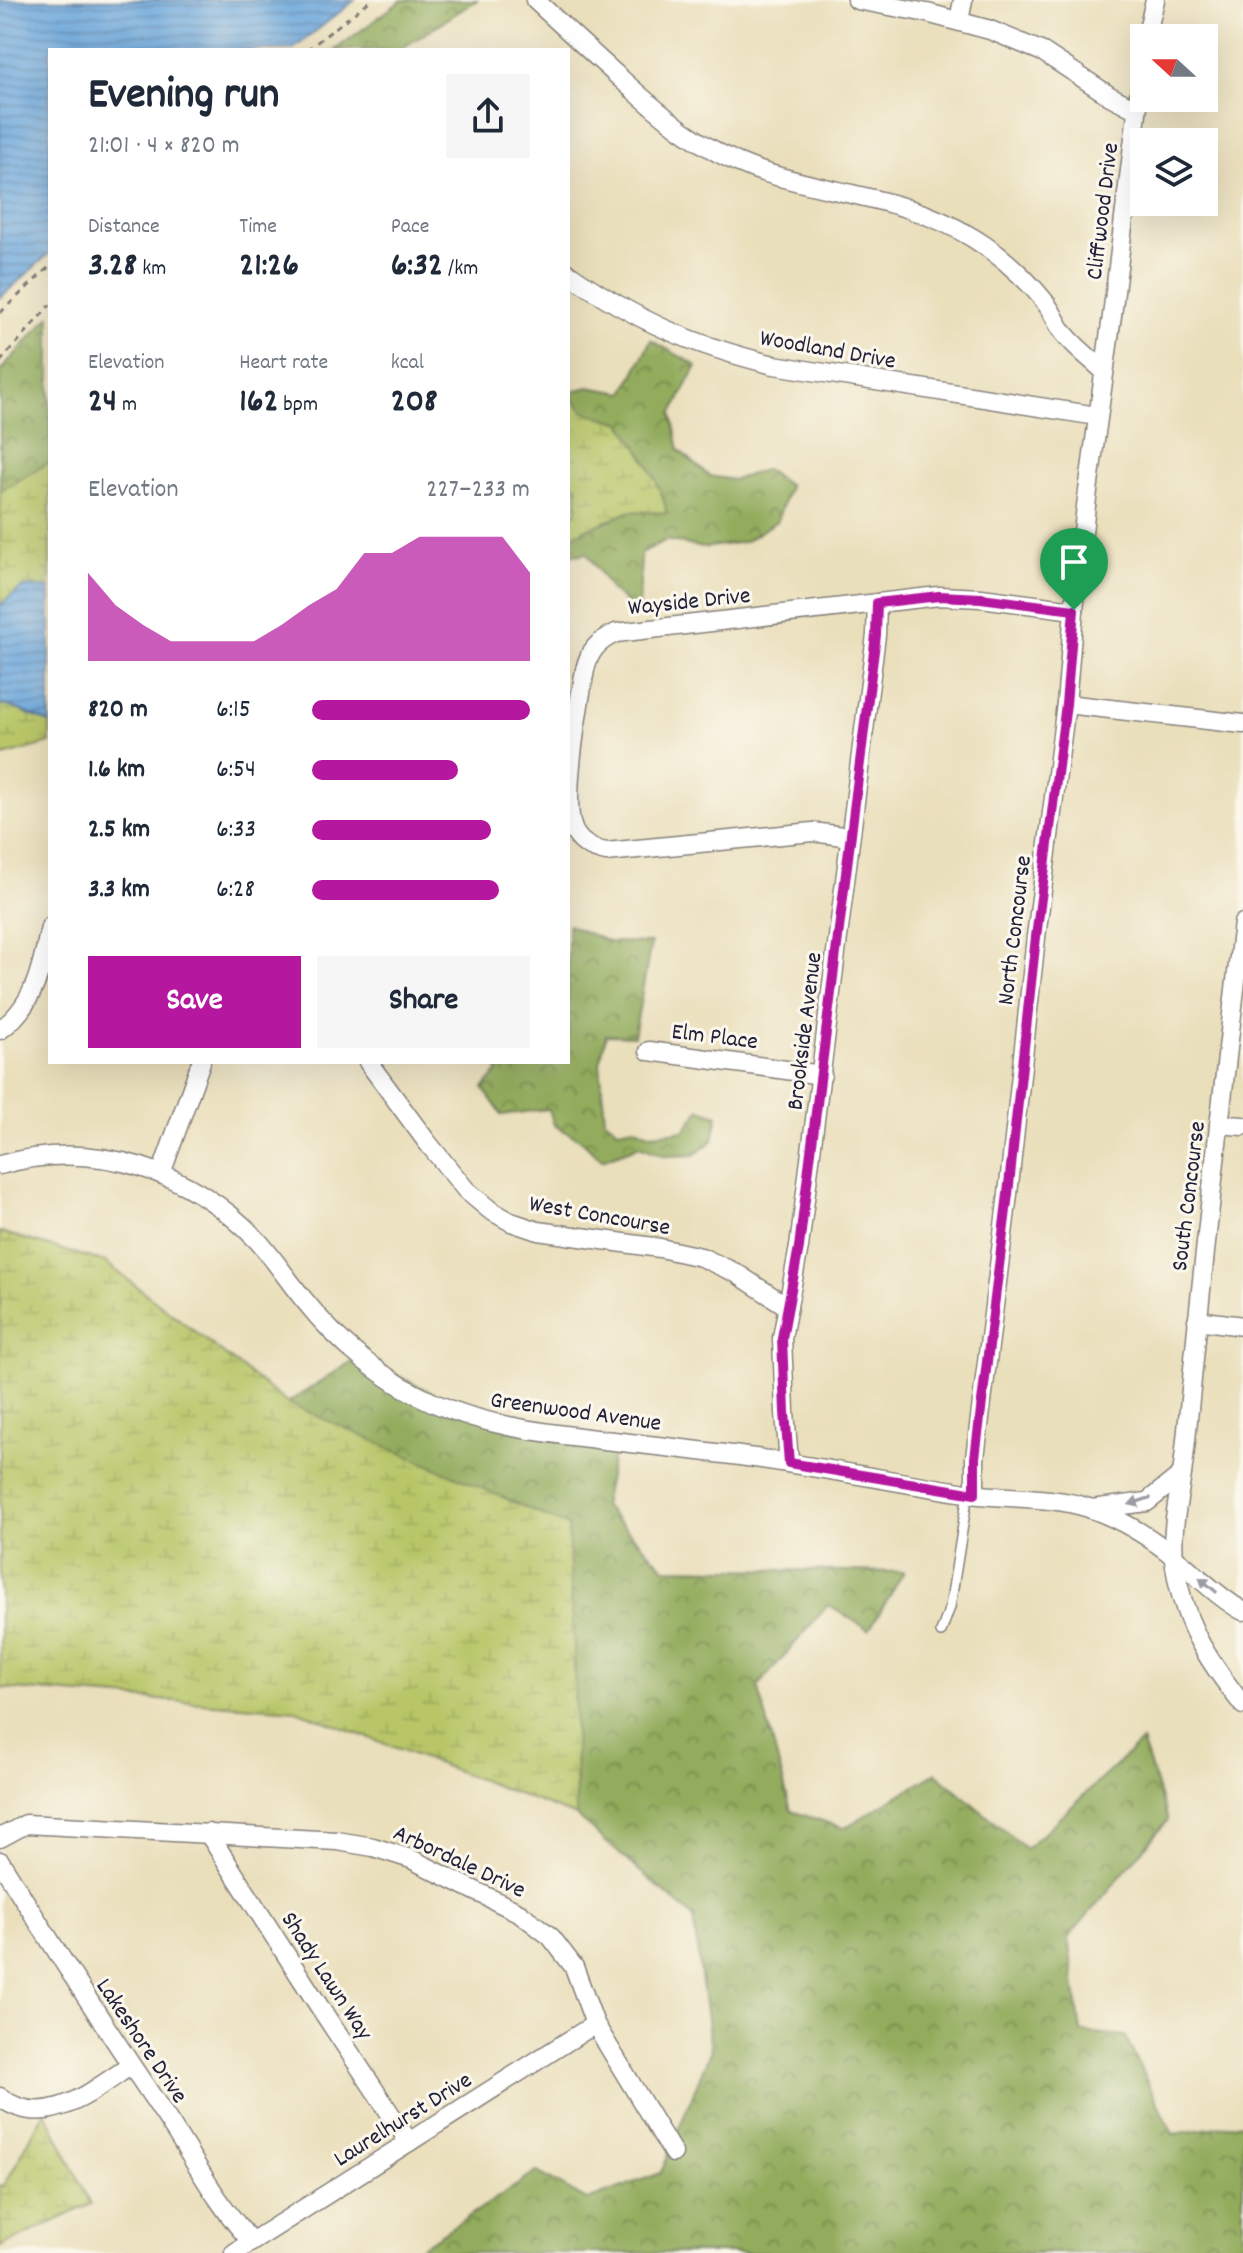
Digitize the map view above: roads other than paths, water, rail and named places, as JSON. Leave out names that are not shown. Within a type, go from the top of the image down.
[{"type":"street","points":[[535,0],[671,123],[728,159],[787,179],[901,205],[973,237],[1027,280],[1065,333],[1104,371]]},
{"type":"street","points":[[857,0],[990,30],[1043,52],[1130,106]]},
{"type":"street","points":[[959,21],[963,0]]},
{"type":"street","points":[[1149,24],[1155,0]]},
{"type":"street","name":"Cliffwood Drive","points":[[1104,371],[1137,112]]},
{"type":"street","name":"Woodland Drive","points":[[570,274],[644,321],[738,356],[774,365],[1097,416]]},
{"type":"street","name":"North Concourse","points":[[972,1494],[1104,371]]},
{"type":"street","name":"Wayside Drive","points":[[570,779],[588,657],[605,637],[616,633],[956,596],[1074,610]]},
{"type":"street","name":"Brookside Avenue","points":[[789,1463],[782,1338],[799,1247],[822,1075],[876,635],[877,603]]},
{"type":"street","points":[[1066,704],[1243,724]]},
{"type":"street","name":"Wayside Drive","points":[[570,819],[574,832],[582,841],[591,848],[606,852],[813,832],[850,837]]},
{"type":"street","name":"South Concourse","points":[[1243,923],[1175,1515],[1174,1556],[1182,1603],[1196,1637],[1210,1662],[1243,1705]]},
{"type":"street","points":[[0,1030],[17,1016],[31,996],[42,970],[48,938]]},
{"type":"street","name":"Elm Place","points":[[649,1051],[822,1075]]},
{"type":"street","points":[[161,1174],[200,1064]]},
{"type":"street","name":"West Concourse","points":[[369,1064],[466,1190],[490,1210],[511,1222],[538,1231],[660,1248],[701,1257],[736,1273],[788,1307]]},
{"type":"street","points":[[1219,1124],[1243,1126]]},
{"type":"street","name":"Greenwood Avenue","points":[[0,1165],[51,1156],[82,1155],[128,1163],[199,1192],[232,1215],[338,1337],[384,1375],[434,1403],[475,1419],[515,1429],[789,1463],[972,1494],[1069,1503],[1091,1509],[1140,1532],[1174,1556],[1226,1601],[1243,1611]]},
{"type":"street","points":[[1197,1320],[1243,1326]]},
{"type":"street","name":"Greenwood Avenue","points":[[1091,1509],[1147,1502],[1182,1474]]},
{"type":"street","name":"Arbordale Drive","points":[[0,1838],[26,1824],[208,1833],[337,1841],[373,1847],[411,1859],[502,1903],[537,1924],[562,1949],[579,1977],[595,2024],[673,2153]]},
{"type":"street","name":"Shady Lawn Way","points":[[208,1833],[409,2142]]},
{"type":"street","name":"Lakeshore Drive","points":[[0,1861],[130,2066],[232,2220],[251,2241]]},
{"type":"street","name":"Laurelhurst Drive","points":[[234,2253],[595,2024]]},
{"type":"street","points":[[0,2097],[31,2111],[59,2109],[130,2066]]},
{"type":"lane","points":[[941,1632],[950,1607],[972,1494]]},
{"type":"water","points":[[0,0],[355,0],[295,48],[48,48],[48,255],[0,298]]},
{"type":"water","points":[[23,587],[48,588],[48,722],[0,705],[0,605]]}]
